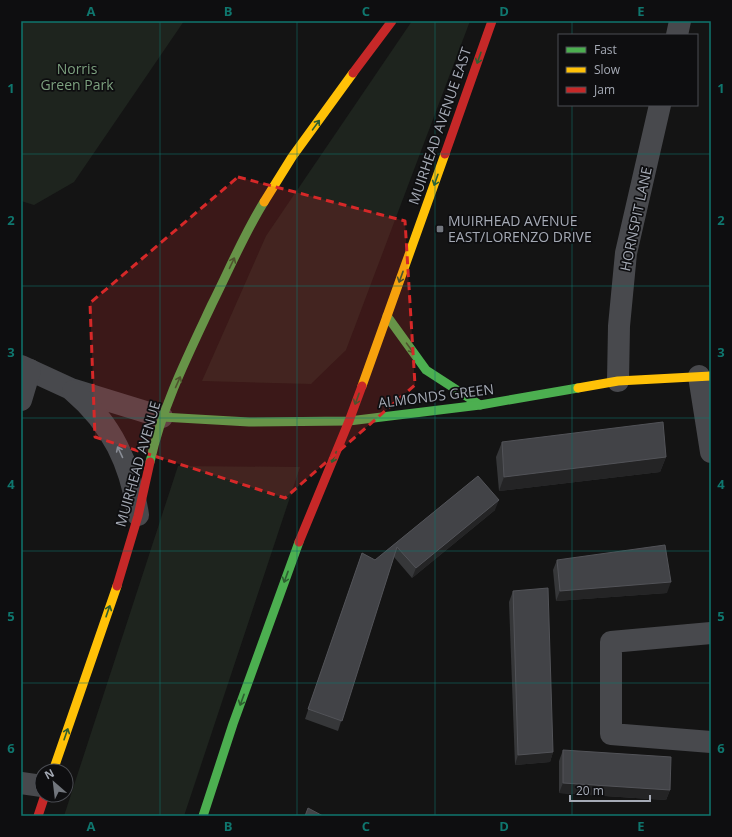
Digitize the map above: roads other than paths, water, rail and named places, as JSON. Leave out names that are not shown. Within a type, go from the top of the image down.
[{"type":"street","name":"MUIRHEAD AVENUE","points":[[56,763],[110,608],[138,516],[162,417],[204,324],[250,226],[292,157],[392,21]]},
{"type":"street","name":"MUIRHEAD AVENUE EAST","points":[[387,316],[492,21]]},
{"type":"street","points":[[677,34],[680,21]]},
{"type":"street","name":"HORNSPIT LANE","points":[[618,381],[619,326],[626,253],[660,106]]},
{"type":"street","points":[[387,316],[426,370],[480,405]]},
{"type":"street","points":[[203,816],[233,724],[305,525],[349,421],[387,316]]},
{"type":"street","points":[[21,400],[26,368],[71,389],[162,417]]},
{"type":"street","points":[[705,376],[711,452]]},
{"type":"street","name":"ALMONDS GREEN","points":[[162,417],[249,422],[349,421],[480,405],[618,381],[705,376]]},
{"type":"street","points":[[71,389],[92,410],[115,441],[130,474],[135,492],[138,516]]},
{"type":"street","points":[[711,633],[611,642],[611,734],[711,742]]},
{"type":"street","points":[[21,783],[34,785]]},
{"type":"street","points":[[38,816],[42,803]]},
{"type":"place","name":"MUIRHEAD AVENUE EAST/LORENZO DRIVE","points":[[440,229]]},
{"type":"park label","name":"Norris Green Park","points":[[77,78]]}]
